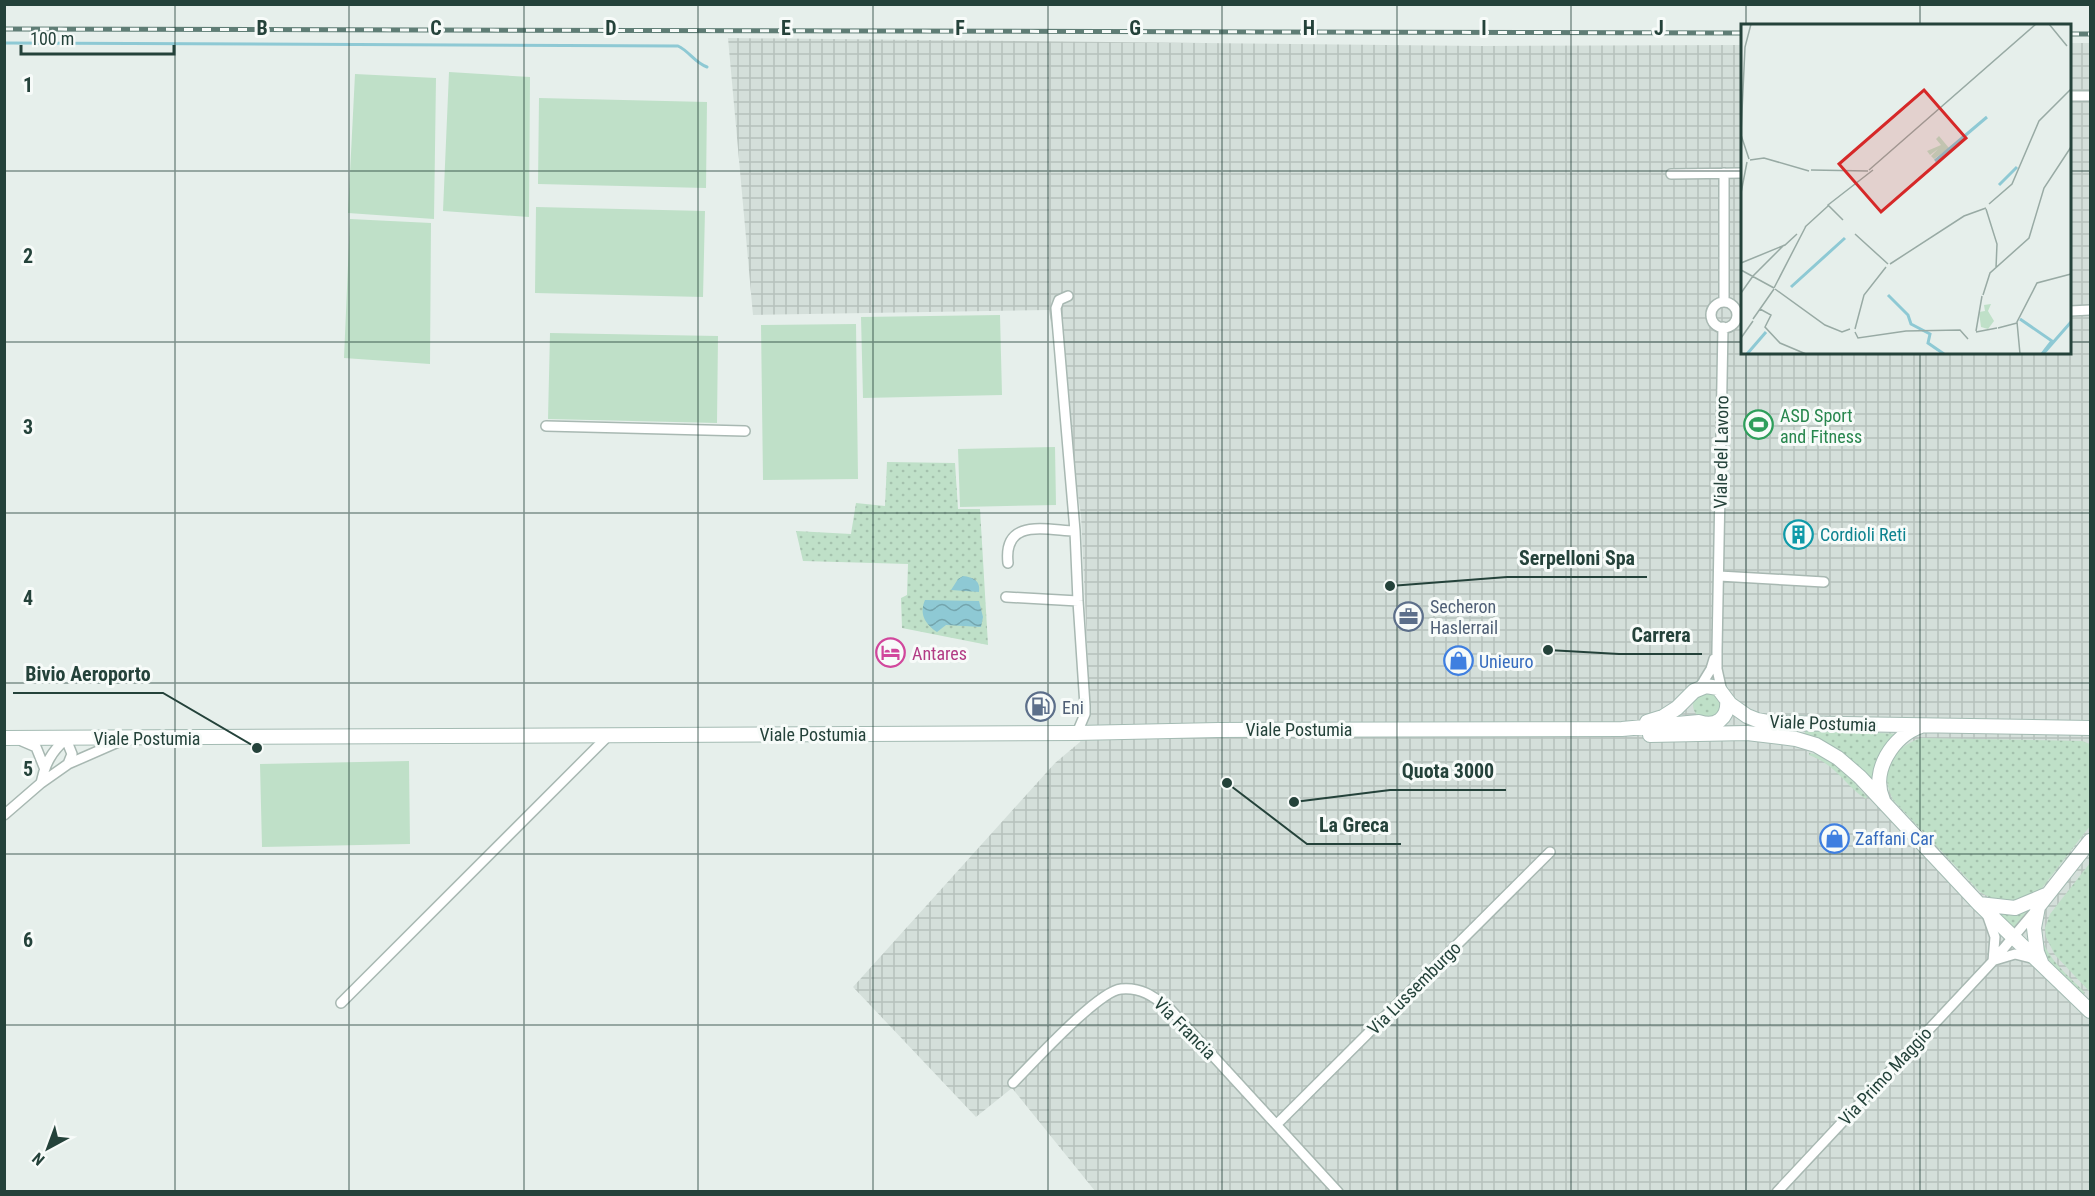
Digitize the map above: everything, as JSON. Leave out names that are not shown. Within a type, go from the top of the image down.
[{"type":"main road","name":"Viale Postumia","points":[[1622,729],[1663,717],[1695,692],[1713,686],[1747,716],[1773,723],[2086,729]]},
{"type":"main road","points":[[1695,692],[1689,702],[1691,714],[1699,722]]},
{"type":"main road","points":[[1716,723],[1727,711],[1725,696]]},
{"type":"main road","name":"Viale Postumia","points":[[9,738],[1622,729],[1699,722],[1716,723],[1746,733]]},
{"type":"main road","name":"Viale Postumia","points":[[1885,804],[1881,795],[1879,778],[1886,757],[1899,739],[1925,725]]},
{"type":"main road","name":"Viale Postumia","points":[[1622,729],[1645,735],[1746,733]]},
{"type":"main road","points":[[1746,733],[1783,736],[1816,745],[1838,759],[1860,777],[1979,904],[2091,1011]]},
{"type":"main road","name":"Via Primo Maggio","points":[[1979,904],[2015,908],[2042,901],[2091,841]]},
{"type":"main road","points":[[2042,901],[2034,928],[2037,952],[2042,964]]},
{"type":"street","points":[[2071,96],[2091,96]]},
{"type":"street","points":[[1724,173],[1724,302]]},
{"type":"street","points":[[1671,174],[1741,173]]},
{"type":"street","points":[[1068,296],[1059,300],[1056,308],[1075,531],[1086,706],[1077,733]]},
{"type":"street","points":[[1724,302],[1732,305],[1740,314],[1733,323],[1724,327],[1715,324],[1712,314],[1715,306],[1724,302]]},
{"type":"street","points":[[2071,311],[2091,310]]},
{"type":"street","name":"Viale del Lavoro","points":[[1724,327],[1717,651],[1718,669],[1725,696]]},
{"type":"street","points":[[546,426],[746,430]]},
{"type":"street","points":[[1008,563],[1006,550],[1009,541],[1017,533],[1027,529],[1075,531]]},
{"type":"street","points":[[1719,576],[1824,582]]},
{"type":"street","points":[[1006,597],[1078,601]]},
{"type":"street","name":"Viale del Lavoro","points":[[1695,692],[1711,669],[1717,651]]},
{"type":"street","points":[[340,1003],[609,735]]},
{"type":"street","points":[[9,738],[27,742],[36,747],[44,767]]},
{"type":"street","points":[[4,815],[41,783],[68,764],[129,738]]},
{"type":"street","points":[[41,783],[44,767],[51,754],[66,739],[72,754],[68,764]]},
{"type":"street","name":"Via Lussemburgo","points":[[1277,1124],[1550,852]]},
{"type":"street","name":"Via Primo Maggio","points":[[1777,1191],[1993,961],[2042,901]]},
{"type":"street","points":[[1979,904],[1993,928],[1995,948],[1993,961]]},
{"type":"street","points":[[1993,961],[2008,955],[2021,954],[2042,964]]},
{"type":"street","name":"Via Francia","points":[[1013,1083],[1091,1005],[1119,989],[1147,992],[1170,1009],[1338,1191]]},
{"type":"shaded area","points":[[728,38],[1483,46],[1741,45],[1741,354],[2071,354],[2071,43],[2090,43],[2090,1191],[1095,1191],[1012,1088],[976,1117],[853,987],[1055,763],[1080,742],[1090,710],[1081,515],[1049,310],[753,315]]},
{"type":"green space","points":[[449,72],[530,77],[529,217],[443,211]]},
{"type":"green space","points":[[355,74],[436,78],[434,219],[348,213]]},
{"type":"green space","points":[[539,98],[707,102],[706,188],[538,184]]},
{"type":"green space","points":[[536,207],[705,211],[703,297],[535,293]]},
{"type":"green space","points":[[350,219],[431,223],[430,364],[344,358]]},
{"type":"green space","points":[[1000,315],[1002,395],[863,398],[861,317]]},
{"type":"green space","points":[[856,324],[858,479],[763,480],[761,325]]},
{"type":"green space","points":[[550,333],[718,336],[717,423],[548,419]]},
{"type":"green space","points":[[1055,447],[1056,505],[960,507],[958,449]]},
{"type":"green space","points":[[887,462],[955,463],[958,509],[980,509],[988,645],[902,628],[901,598],[907,595],[908,564],[803,561],[796,531],[851,534],[856,503],[885,506]]},
{"type":"green space","points":[[1707,691],[1717,695],[1721,705],[1717,715],[1707,719],[1697,715],[1693,705],[1697,695]]},
{"type":"green space","points":[[1805,729],[1899,734],[1875,784],[1835,749],[1805,734]]},
{"type":"green space","points":[[1921,738],[2082,741],[2090,744],[2090,826],[2037,893],[2024,900],[1999,903],[1980,892],[1893,800],[1887,778],[1890,761],[1902,748]]},
{"type":"green space","points":[[1809,753],[1826,758],[1834,764],[1867,797],[1866,799],[1827,764]]},
{"type":"green space","points":[[409,761],[410,844],[262,847],[260,764]]},
{"type":"green space","points":[[2090,863],[2090,992],[2055,955],[2046,937],[2045,928],[2050,914]]},
{"type":"green space","points":[[2028,910],[2011,931],[1994,911],[2011,914]]},
{"type":"green space","points":[[2039,927],[2050,955],[2085,993],[2082,995],[2047,957],[2039,938]]},
{"type":"water","points":[[963,576],[976,580],[979,592],[951,590],[958,579]]},
{"type":"water","points":[[925,600],[979,601],[983,617],[981,627],[946,625],[937,632],[924,618]]},
{"type":"waterway","points":[[4,43],[678,46],[707,67]]},
{"type":"railway","points":[[4,29],[1741,33]]},
{"type":"railway","points":[[2071,34],[2090,34]]},
{"type":"place","name":"ASD Sport and Fitness","points":[[1759,425]]},
{"type":"place","name":"Cordioli Reti","points":[[1799,534]]},
{"type":"place","name":"Serpelloni Spa","points":[[1390,586]]},
{"type":"place","name":"Secheron Haslerrail","points":[[1409,616]]},
{"type":"place","name":"Carrera","points":[[1548,650]]},
{"type":"place","name":"Antares","points":[[891,653]]},
{"type":"place","name":"Unieuro","points":[[1458,661]]},
{"type":"place","name":"Eni","points":[[1041,707]]},
{"type":"place","name":"Bivio Aeroporto","points":[[257,748]]},
{"type":"place","name":"La Greca","points":[[1227,783]]},
{"type":"place","name":"Quota 3000","points":[[1294,802]]},
{"type":"place","name":"Zaffani Car","points":[[1834,838]]}]
